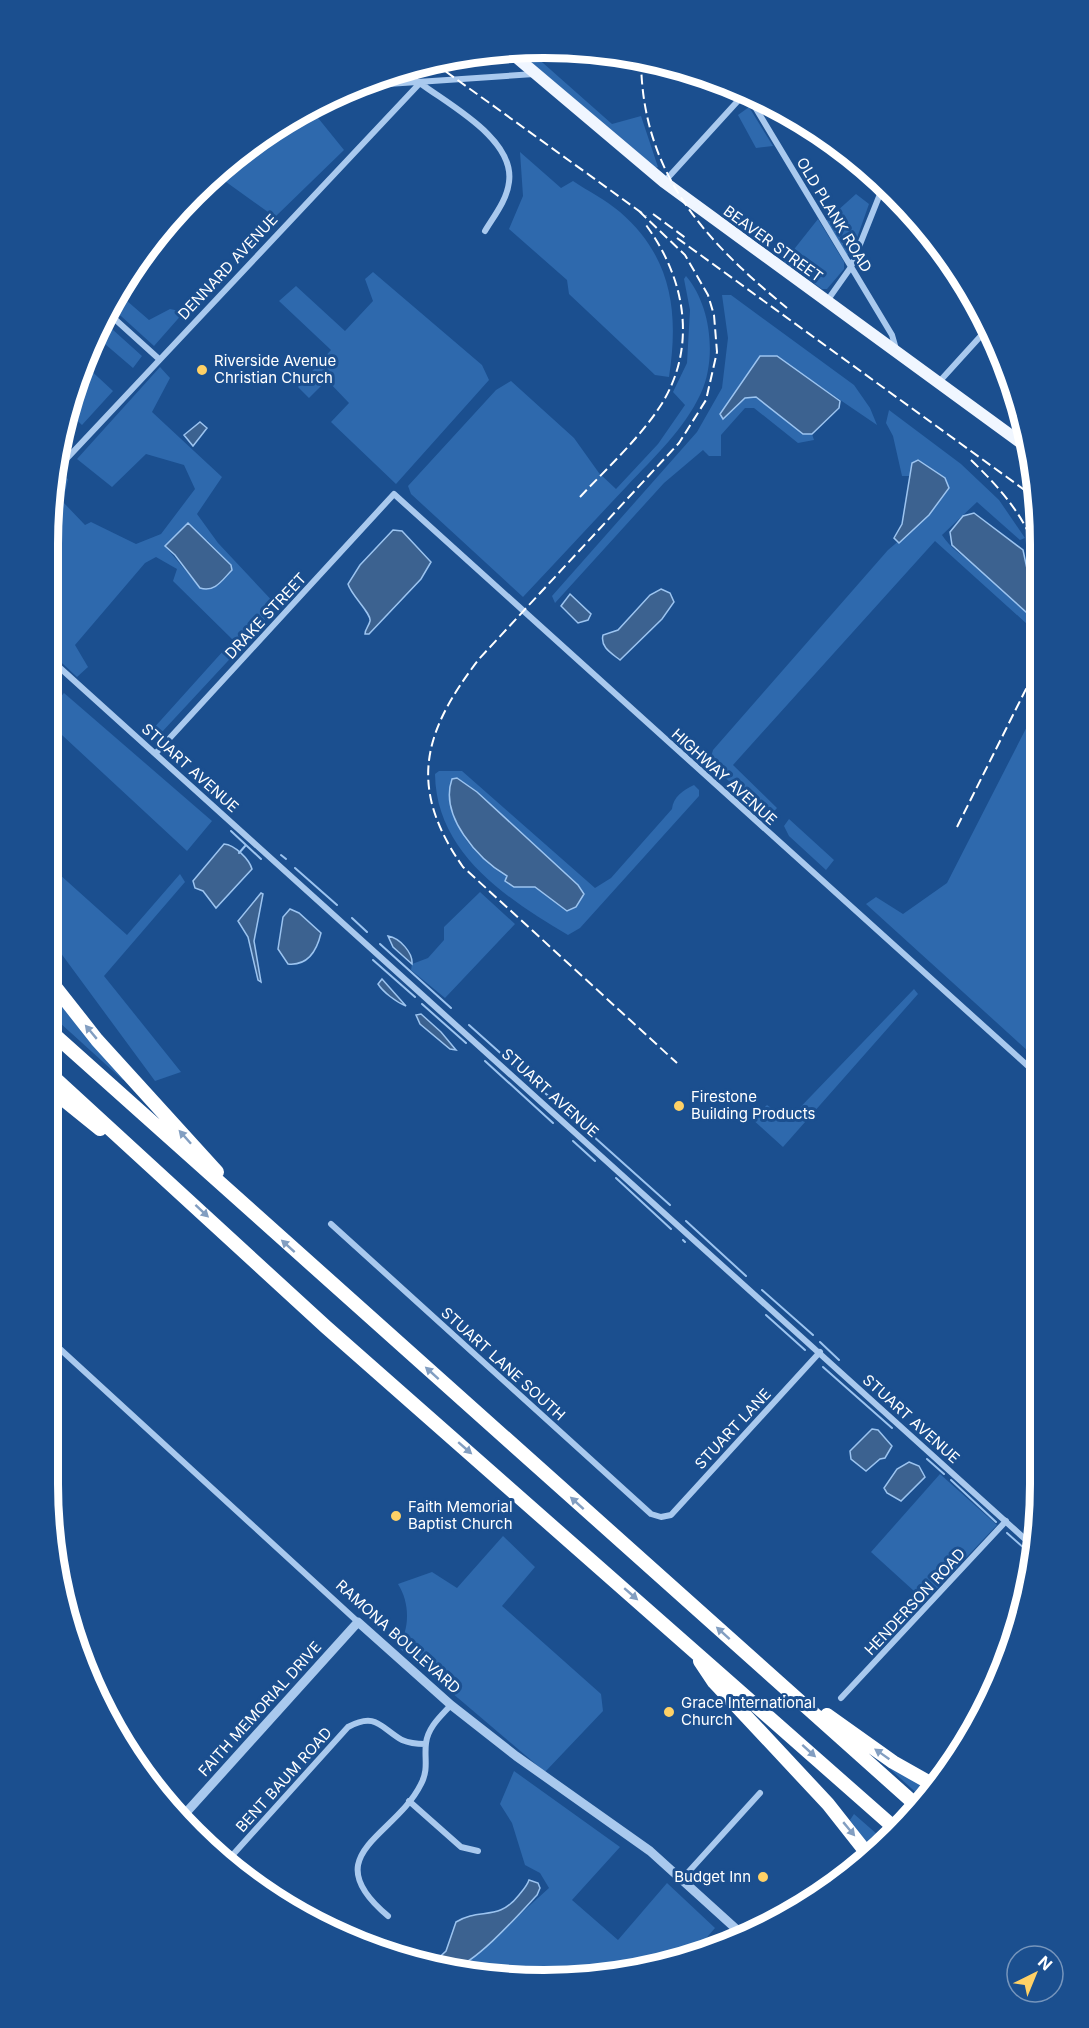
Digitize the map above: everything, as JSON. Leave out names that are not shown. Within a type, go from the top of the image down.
[{"type":"highway","points":[[58,990],[97,1040],[214,1169],[236,1198]]},
{"type":"highway","points":[[58,1038],[912,1801]]},
{"type":"highway","points":[[58,1081],[326,1327],[687,1642],[891,1824]]},
{"type":"highway","points":[[58,1095],[159,1172]]},
{"type":"highway","points":[[687,1642],[714,1682],[828,1804],[864,1850]]},
{"type":"highway","points":[[767,1672],[893,1761],[928,1782]]},
{"type":"main road","name":"BEAVER STREET","points":[[518,60],[664,182],[1019,441]]},
{"type":"street","points":[[386,85],[534,74]]},
{"type":"street","points":[[420,83],[489,134],[502,150],[510,182],[502,204],[485,231]]},
{"type":"street","name":"DENNARD AVENUE","points":[[67,459],[420,83]]},
{"type":"street","points":[[664,182],[739,99]]},
{"type":"street","name":"OLD PLANK ROAD","points":[[755,107],[892,335],[897,353]]},
{"type":"street","points":[[826,302],[851,267],[880,194]]},
{"type":"street","points":[[115,319],[159,359]]},
{"type":"street","points":[[938,382],[982,334]]},
{"type":"street","name":"DRAKE STREET","points":[[156,753],[394,495]]},
{"type":"street","name":"HIGHWAY AVENUE","points":[[394,495],[1030,1069]]},
{"type":"street","name":"STUART AVENUE","points":[[58,666],[1027,1540]]},
{"type":"street","name":"STUART LANE SOUTH","points":[[331,1224],[651,1514],[661,1517]]},
{"type":"street","name":"RAMONA BOULEVARD","points":[[58,1347],[451,1705],[549,1780],[631,1836],[737,1930]]},
{"type":"street","name":"STUART LANE","points":[[661,1517],[671,1515],[820,1352]]},
{"type":"street","name":"HENDERSON ROAD","points":[[841,1698],[1006,1521]]},
{"type":"street","name":"FAITH MEMORIAL DRIVE","points":[[187,1812],[358,1622]]},
{"type":"street","points":[[388,1916],[362,1890],[357,1877],[358,1863],[365,1849],[409,1801],[426,1772],[425,1744],[433,1725],[451,1705]]},
{"type":"street","name":"BENT BAUM ROAD","points":[[232,1856],[348,1727],[359,1721],[370,1720],[387,1726],[405,1741],[425,1744]]},
{"type":"street","points":[[682,1879],[760,1793]]},
{"type":"street","points":[[409,1801],[461,1847],[478,1851]]},
{"type":"shaded area","points":[[538,58],[612,124],[641,116],[658,167],[655,168],[532,63],[533,59]]},
{"type":"shaded area","points":[[749,107],[773,146],[756,148],[738,115]]},
{"type":"shaded area","points":[[317,116],[344,150],[275,217],[223,180],[274,140]]},
{"type":"shaded area","points":[[520,152],[561,188],[573,181],[615,208],[637,229],[651,248],[668,287],[672,308],[672,353],[669,377],[655,375],[569,294],[567,280],[509,229],[523,196]]},
{"type":"shaded area","points":[[856,194],[869,204],[852,252],[847,255],[826,221]]},
{"type":"shaded area","points":[[818,219],[844,262],[844,269],[827,289],[822,289],[784,262]]},
{"type":"shaded area","points":[[926,244],[942,265],[923,247]]},
{"type":"shaded area","points":[[373,272],[482,365],[489,380],[396,484],[331,422],[349,403],[327,380],[309,398],[298,387],[331,350],[279,301],[296,286],[345,331],[373,301],[365,279]]},
{"type":"shaded area","points":[[686,276],[701,302],[709,332],[709,364],[701,393],[686,419],[668,442],[523,597],[411,494],[408,486],[496,390],[511,381],[574,438],[599,473],[616,489],[658,444],[685,405],[673,392],[687,363],[690,310],[684,279]]},
{"type":"shaded area","points":[[722,295],[731,295],[854,385],[870,408],[877,425],[777,357],[723,419],[745,398],[756,397],[803,434],[812,434],[814,440],[798,443],[754,408],[745,408],[721,435],[721,456],[709,456],[703,450],[664,483],[555,603],[552,596],[697,432],[722,388],[728,338]]},
{"type":"shaded area","points":[[125,299],[149,320],[170,309],[184,312],[154,346],[118,313]]},
{"type":"shaded area","points":[[110,327],[142,356],[133,368],[105,344],[99,350]]},
{"type":"shaded area","points":[[760,356],[777,356],[840,401],[839,408],[812,434],[803,434],[756,397],[745,398],[723,419],[720,414]]},
{"type":"shaded area","points":[[160,367],[170,378],[152,412],[222,477],[197,514],[218,543],[278,607],[161,733],[152,730],[233,640],[173,581],[177,569],[156,557],[145,563],[75,645],[88,667],[77,677],[58,659],[58,544],[64,477],[68,479],[63,502],[85,525],[91,522],[136,544],[161,534],[195,489],[184,465],[146,454],[112,487],[77,459]],"holes":[[[207,540],[231,565],[200,588],[165,546]]]},
{"type":"shaded area","points":[[91,370],[113,391],[82,425],[75,419]]},
{"type":"shaded area","points":[[889,410],[961,464],[999,500],[1025,538],[1020,540],[977,502],[942,535],[950,545],[971,562],[1030,591],[1030,622],[1027,624],[935,541],[733,765],[777,808],[770,816],[709,764],[713,750],[888,550],[929,515],[912,463],[910,476],[902,476],[893,436],[886,423]]},
{"type":"shaded area","points":[[200,422],[207,428],[193,446],[184,435]]},
{"type":"shaded area","points":[[918,460],[945,478],[949,488],[929,515],[899,543],[894,538],[902,524],[912,463]]},
{"type":"shaded area","points":[[974,513],[1023,550],[1030,583],[1030,610],[1026,612],[952,545],[950,532],[963,516]]},
{"type":"shaded area","points":[[188,523],[231,565],[232,570],[210,589],[200,588],[175,555],[165,546]]},
{"type":"shaded area","points":[[393,530],[402,531],[431,562],[421,579],[369,634],[365,634],[370,618],[348,584],[360,565]]},
{"type":"shaded area","points":[[661,589],[670,593],[674,602],[662,619],[620,660],[605,646],[603,635],[618,630],[650,595]]},
{"type":"shaded area","points":[[570,594],[591,614],[588,620],[578,623],[561,606]]},
{"type":"shaded area","points":[[64,693],[212,821],[187,851],[58,731],[58,700]]},
{"type":"shaded area","points":[[1030,721],[1030,1053],[866,904],[876,897],[903,914],[947,883]]},
{"type":"shaded area","points":[[439,771],[462,771],[595,888],[611,878],[672,809],[679,794],[694,785],[699,790],[699,796],[580,928],[568,935],[499,889],[461,850],[438,802],[435,774]],"holes":[[[457,778],[477,792],[578,885],[567,911],[535,887],[505,881],[507,877],[482,858],[467,841],[453,812],[452,779]]]},
{"type":"shaded area","points":[[457,778],[477,792],[578,885],[584,894],[576,907],[567,911],[535,887],[514,887],[505,881],[507,876],[473,848],[456,821],[451,807],[449,793],[452,779]]},
{"type":"shaded area","points":[[789,819],[834,860],[826,870],[789,836],[784,826]]},
{"type":"shaded area","points":[[224,844],[241,853],[252,869],[216,908],[203,891],[195,888],[193,881]]},
{"type":"shaded area","points":[[58,873],[127,935],[180,874],[185,882],[104,976],[181,1072],[155,1081],[58,949]]},
{"type":"shaded area","points":[[480,892],[515,924],[445,998],[411,970],[412,964],[428,958],[444,940],[444,927]]},
{"type":"shaded area","points":[[261,893],[263,894],[254,941],[261,982],[258,980],[248,937],[238,921]]},
{"type":"shaded area","points":[[290,909],[299,913],[321,933],[310,956],[295,964],[288,964],[278,949],[283,917]]},
{"type":"shaded area","points":[[388,936],[393,937],[405,947],[412,964],[393,947]]},
{"type":"shaded area","points":[[382,979],[406,1006],[380,987],[378,984]]},
{"type":"shaded area","points":[[914,989],[918,994],[783,1147],[752,1119],[767,1105],[788,1120]]},
{"type":"shaded area","points":[[58,1000],[124,1078],[123,1080],[58,1021]]},
{"type":"shaded area","points":[[421,1014],[456,1050],[450,1049],[420,1024],[416,1015]]},
{"type":"shaded area","points":[[872,1429],[878,1430],[892,1446],[885,1458],[880,1459],[866,1471],[851,1459],[850,1451]]},
{"type":"shaded area","points":[[909,1462],[919,1466],[925,1477],[901,1501],[887,1493],[884,1488],[897,1469]]},
{"type":"shaded area","points":[[940,1474],[997,1525],[925,1601],[871,1552]]},
{"type":"shaded area","points":[[503,1536],[535,1567],[502,1606],[601,1694],[603,1711],[545,1772],[398,1647],[405,1632],[407,1616],[405,1599],[398,1584],[432,1572],[457,1588]]},
{"type":"shaded area","points":[[878,1758],[926,1785],[918,1794]]},
{"type":"shaded area","points":[[514,1771],[620,1847],[572,1900],[618,1940],[667,1883],[715,1928],[701,1944],[639,1960],[608,1965],[544,1970],[465,1962],[549,1888],[540,1873],[525,1865],[512,1823],[500,1804]]},
{"type":"shaded area","points":[[854,1814],[879,1836],[868,1846],[850,1820]]},
{"type":"shaded area","points":[[529,1880],[538,1883],[540,1888],[537,1895],[474,1957],[466,1963],[439,1958],[446,1951],[456,1922],[473,1915],[504,1909]]},
{"type":"waterway","points":[[231,831],[261,859]]},
{"type":"waterway","points":[[239,853],[246,845]]},
{"type":"waterway","points":[[281,855],[286,859]]},
{"type":"waterway","points":[[295,868],[337,905]]},
{"type":"waterway","points":[[352,918],[367,932]]},
{"type":"waterway","points":[[380,944],[451,1008]]},
{"type":"waterway","points":[[373,960],[415,997]]},
{"type":"waterway","points":[[422,1004],[466,1043]]},
{"type":"waterway","points":[[469,1025],[670,1205]]},
{"type":"waterway","points":[[485,1061],[553,1123]]},
{"type":"waterway","points":[[573,1141],[595,1161]]},
{"type":"waterway","points":[[616,1178],[671,1229]]},
{"type":"waterway","points":[[686,1221],[746,1276]]},
{"type":"waterway","points":[[762,1290],[813,1335]]},
{"type":"waterway","points":[[766,1315],[805,1350]]},
{"type":"waterway","points":[[820,1342],[839,1360]]},
{"type":"waterway","points":[[823,1367],[892,1428]]},
{"type":"waterway","points":[[927,1459],[944,1474]]},
{"type":"waterway","points":[[951,1480],[996,1522]]},
{"type":"waterway","points":[[1007,1533],[1026,1549]]},
{"type":"railway","points":[[642,69],[644,100],[653,137],[666,170],[683,201],[729,256],[787,308]]},
{"type":"railway","points":[[443,70],[646,216]]},
{"type":"railway","points":[[639,211],[685,255],[708,295],[714,315],[717,352],[706,400],[679,443],[479,659],[445,711],[435,736],[429,760],[429,785],[434,811],[445,838],[463,867],[677,1063]]},
{"type":"railway","points":[[653,214],[687,239]]},
{"type":"railway","points":[[580,497],[652,418],[673,382],[680,359],[683,336],[678,290],[670,267],[646,225]]},
{"type":"railway","points":[[677,238],[1027,492]]},
{"type":"railway","points":[[971,460],[1010,502],[1030,535]]},
{"type":"railway","points":[[957,827],[1030,681]]},
{"type":"place","name":"Riverside Avenue Christian Church","points":[[202,370]]},
{"type":"place","name":"Firestone Building Products","points":[[679,1106]]},
{"type":"place","name":"Faith Memorial Baptist Church","points":[[396,1516]]},
{"type":"place","name":"Grace International Church","points":[[669,1712]]},
{"type":"place","name":"Budget Inn","points":[[763,1877]]}]
